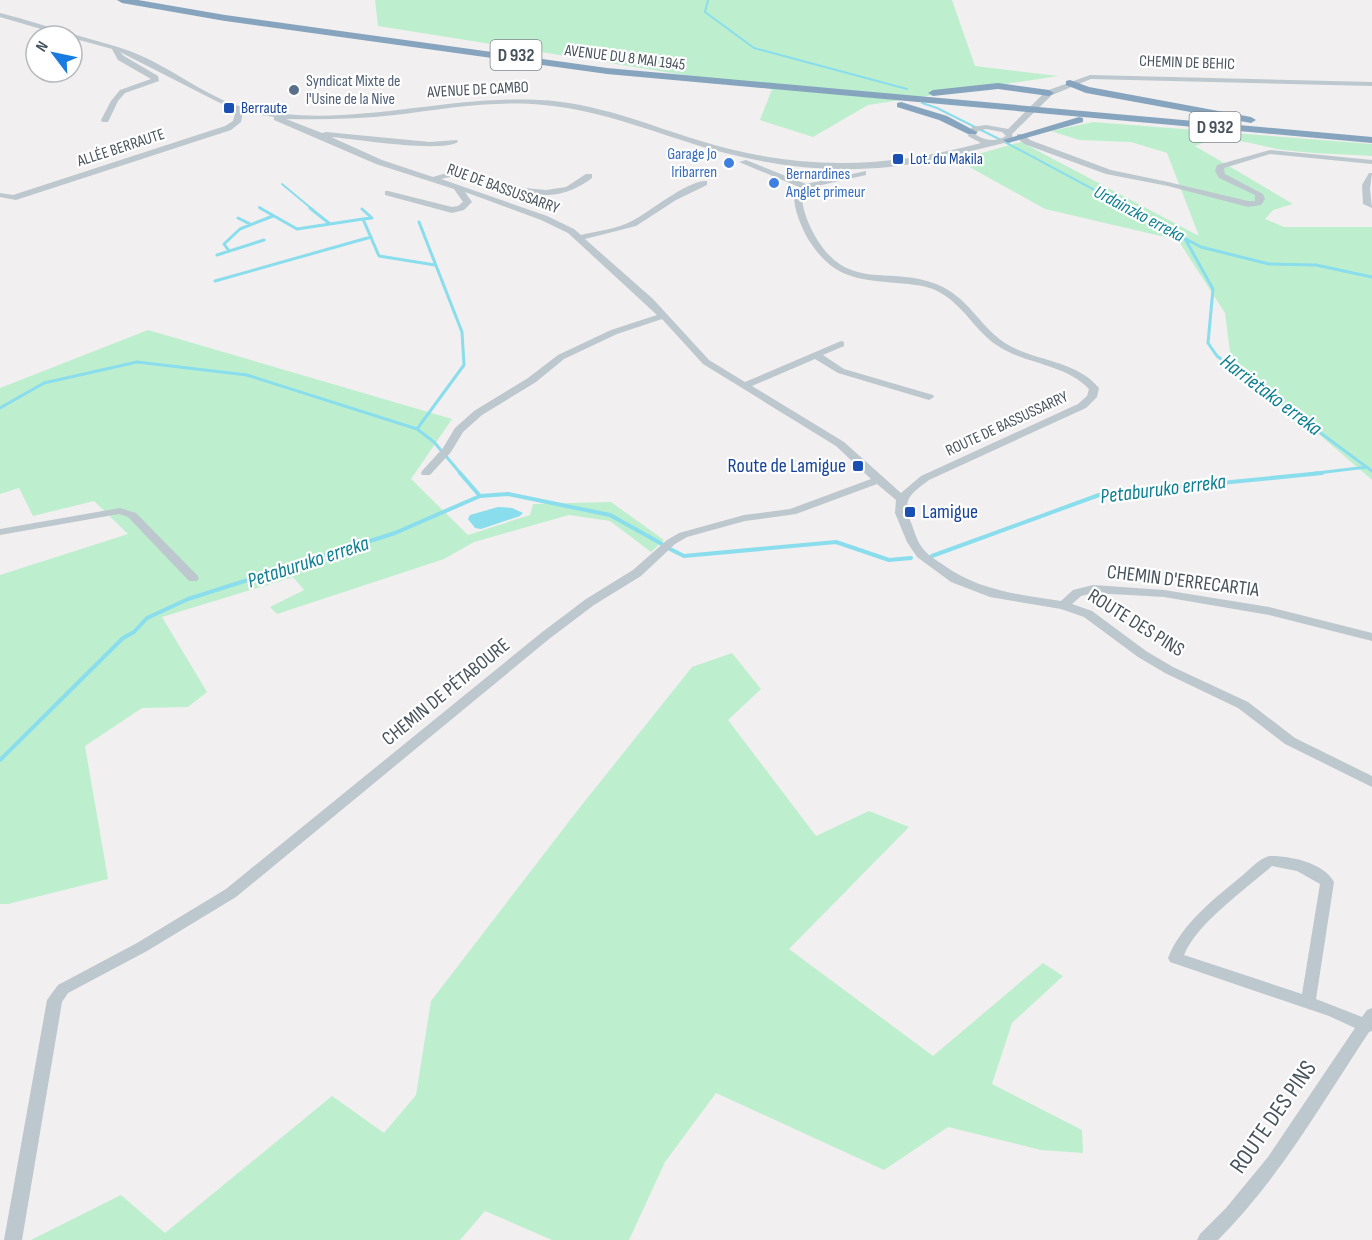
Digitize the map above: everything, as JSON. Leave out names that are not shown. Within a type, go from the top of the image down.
[{"type":"highway","name":"AVENUE DU 8 MAI 1945","points":[[122,0],[225,18],[545,64],[820,92],[913,97]]},
{"type":"highway","name":"AVENUE DU 8 MAI 1945","points":[[144,0],[586,65],[913,97]]},
{"type":"highway","points":[[1070,83],[1086,90]]},
{"type":"highway","points":[[913,97],[998,86],[1054,91],[1086,90],[1326,132]]},
{"type":"highway","points":[[820,92],[901,106],[943,118],[977,132]]},
{"type":"highway","name":"D 932","points":[[913,97],[1326,132],[1372,138]]},
{"type":"highway","name":"D 932","points":[[1058,110],[1125,118],[1372,138]]},
{"type":"highway","points":[[1003,140],[1018,130],[1080,119],[1125,118]]},
{"type":"street","name":"AVENUE DE CAMBO","points":[[0,15],[128,52],[240,108],[274,115],[335,116],[511,100],[545,102],[605,113],[718,149],[772,162],[817,167],[872,168],[970,149],[1003,140]]},
{"type":"street","points":[[105,120],[117,94],[155,81],[155,78],[121,58],[114,48]]},
{"type":"street","name":"CHEMIN DE BEHIC","points":[[1018,130],[1054,91],[1090,77],[1372,84]]},
{"type":"street","name":"ALLÉE BERRAUTE","points":[[0,195],[13,198],[228,128],[237,122],[240,108]]},
{"type":"street","name":"RUE DE BASSUSSARRY","points":[[274,115],[282,121],[316,133],[379,162],[544,218],[580,238],[596,255],[650,301],[706,362],[746,385]]},
{"type":"street","points":[[1000,128],[1003,140]]},
{"type":"street","points":[[977,132],[1000,128],[1018,130],[1027,142],[1109,172],[1248,204],[1258,203],[1261,199],[1259,194],[1222,176],[1219,171],[1220,167],[1270,152],[1372,162]]},
{"type":"street","points":[[977,132],[1003,140]]},
{"type":"street","points":[[970,149],[976,146],[977,132]]},
{"type":"street","points":[[316,133],[430,144],[454,142]]},
{"type":"street","name":"AVENUE DE CAMBO","points":[[718,149],[806,187]]},
{"type":"street","points":[[806,187],[865,172],[872,168]]},
{"type":"street","points":[[432,179],[462,172],[477,174],[536,193],[557,194],[589,176]]},
{"type":"street","points":[[1372,175],[1367,181],[1365,194],[1367,204],[1372,205]]},
{"type":"street","points":[[580,238],[633,224],[673,198],[704,183]]},
{"type":"street","points":[[388,193],[452,210],[461,208],[468,202],[456,187]]},
{"type":"street","name":"ROUTE DE BASSUSSARRY","points":[[806,187],[798,191],[797,200],[802,216],[818,250],[840,269],[871,280],[925,285],[950,293],[1000,344],[1026,358],[1080,373],[1094,388],[1092,397],[1082,406],[925,478],[909,490],[903,499]]},
{"type":"street","points":[[426,473],[447,450],[459,430],[478,413],[532,380],[561,357],[614,332],[663,316]]},
{"type":"street","points":[[746,385],[841,344]]},
{"type":"street","points":[[815,355],[841,371],[929,397]]},
{"type":"street","points":[[746,385],[840,444],[868,468],[878,480],[903,499]]},
{"type":"street","name":"CHEMIN DE PÉTABOURE","points":[[13,1240],[55,1000],[63,989],[142,947],[231,893],[545,636],[590,602],[637,573],[671,542],[704,528],[809,507],[832,495],[878,480]]},
{"type":"street","name":"ROUTE DES PINS","points":[[903,499],[902,513],[913,543],[921,554],[937,568],[955,579],[990,593],[1063,605],[1088,614],[1142,654],[1169,670],[1243,705],[1290,741],[1372,782]]},
{"type":"street","points":[[0,532],[120,511],[132,515],[193,578]]},
{"type":"street","name":"CHEMIN D'ERRECARTIA","points":[[1063,605],[1077,593],[1093,589],[1208,599],[1264,610],[1372,637]]},
{"type":"street","points":[[1308,1003],[1327,882],[1320,874],[1278,860],[1269,861],[1189,932],[1177,947],[1175,958],[1308,1003],[1369,1020]]},
{"type":"street","name":"ROUTE DES PINS","points":[[1206,1240],[1232,1214],[1274,1162],[1369,1020]]},
{"type":"green space","points":[[375,0],[952,0],[975,66],[1058,76],[868,105],[813,137],[760,120],[772,89],[378,26]]},
{"type":"green space","points":[[1093,122],[1372,144],[1372,156],[1295,151],[1229,140],[1218,140],[1195,146],[1293,204],[1273,210],[1265,219],[1284,227],[1372,227],[1372,480],[1299,417],[1233,376],[1225,313],[1178,240],[1045,209],[957,160],[1021,142],[1199,236],[1167,153],[1131,142],[1079,140],[1051,131]]},
{"type":"green space","points":[[148,330],[452,419],[411,479],[468,535],[530,515],[533,504],[611,502],[664,540],[651,552],[610,521],[569,515],[474,542],[444,559],[277,614],[270,607],[304,590],[293,577],[162,617],[207,692],[188,707],[142,708],[85,746],[108,879],[8,904],[0,904],[0,575],[128,534],[94,501],[33,516],[19,488],[0,494],[0,388]]},
{"type":"green space","points":[[732,653],[761,689],[728,720],[816,836],[869,811],[909,827],[789,949],[933,1056],[1043,963],[1063,976],[1012,1023],[992,1084],[1082,1130],[1083,1153],[1041,1150],[948,1127],[884,1170],[716,1093],[665,1162],[629,1240],[552,1240],[485,1211],[460,1240],[31,1240],[121,1195],[165,1233],[332,1096],[384,1133],[416,1095],[431,1001],[577,811],[692,667]]},
{"type":"water","points":[[498,507],[512,508],[523,513],[481,529],[475,528],[468,519],[470,515]]},
{"type":"waterway","name":"Urdainzko erreka","points":[[708,0],[705,12],[754,48],[907,89]]},
{"type":"waterway","name":"Urdainzko erreka","points":[[922,103],[937,108],[1003,141],[1130,209]]},
{"type":"waterway","points":[[282,184],[312,209]]},
{"type":"waterway","points":[[260,208],[297,229],[330,224]]},
{"type":"waterway","points":[[310,208],[330,224]]},
{"type":"waterway","name":"Urdainzko erreka","points":[[1127,208],[1185,238]]},
{"type":"waterway","points":[[362,209],[372,218],[363,219]]},
{"type":"waterway","points":[[229,251],[224,244],[240,229],[273,216]]},
{"type":"waterway","points":[[238,218],[250,224]]},
{"type":"waterway","points":[[330,224],[363,219]]},
{"type":"waterway","points":[[363,219],[371,237]]},
{"type":"waterway","points":[[417,429],[464,365],[462,332],[419,222]]},
{"type":"waterway","points":[[215,281],[371,237]]},
{"type":"waterway","points":[[371,237],[379,256],[435,265]]},
{"type":"waterway","name":"Urdainzko erreka","points":[[1185,238],[1201,247],[1269,264],[1316,265],[1372,277]]},
{"type":"waterway","name":"Harrietako erreka","points":[[1185,238],[1213,289],[1208,343],[1217,356],[1367,467]]},
{"type":"waterway","points":[[217,255],[264,240]]},
{"type":"waterway","points":[[0,408],[44,383],[137,362],[247,375],[417,429]]},
{"type":"waterway","points":[[417,429],[434,442],[461,474]]},
{"type":"waterway","name":"Petaburuko erreka","points":[[1309,474],[1367,467]]},
{"type":"waterway","name":"Harrietako erreka","points":[[1367,467],[1372,471]]},
{"type":"waterway","points":[[460,473],[480,496]]},
{"type":"waterway","name":"Petaburuko erreka","points":[[932,556],[1099,495],[1322,473]]},
{"type":"waterway","name":"Petaburuko erreka","points":[[480,496],[508,494],[610,515],[662,544]]},
{"type":"waterway","name":"Petaburuko erreka","points":[[0,760],[123,638],[134,632],[147,618],[188,599],[395,533],[480,496]]},
{"type":"waterway","name":"Petaburuko erreka","points":[[670,549],[684,556],[836,542],[889,560],[911,558]]},
{"type":"place","name":"Syndicat Mixte de l'Usine de la Nive","points":[[294,90]]},
{"type":"place","name":"Berraute","points":[[229,108]]},
{"type":"place","name":"Lot. du Makila","points":[[898,159]]},
{"type":"place","name":"Garage Jo Iribarren","points":[[729,163]]},
{"type":"place","name":"Bernardines Anglet primeur","points":[[774,183]]},
{"type":"place","name":"Route de Lamigue","points":[[858,466]]},
{"type":"place","name":"Lamigue","points":[[910,512]]}]
